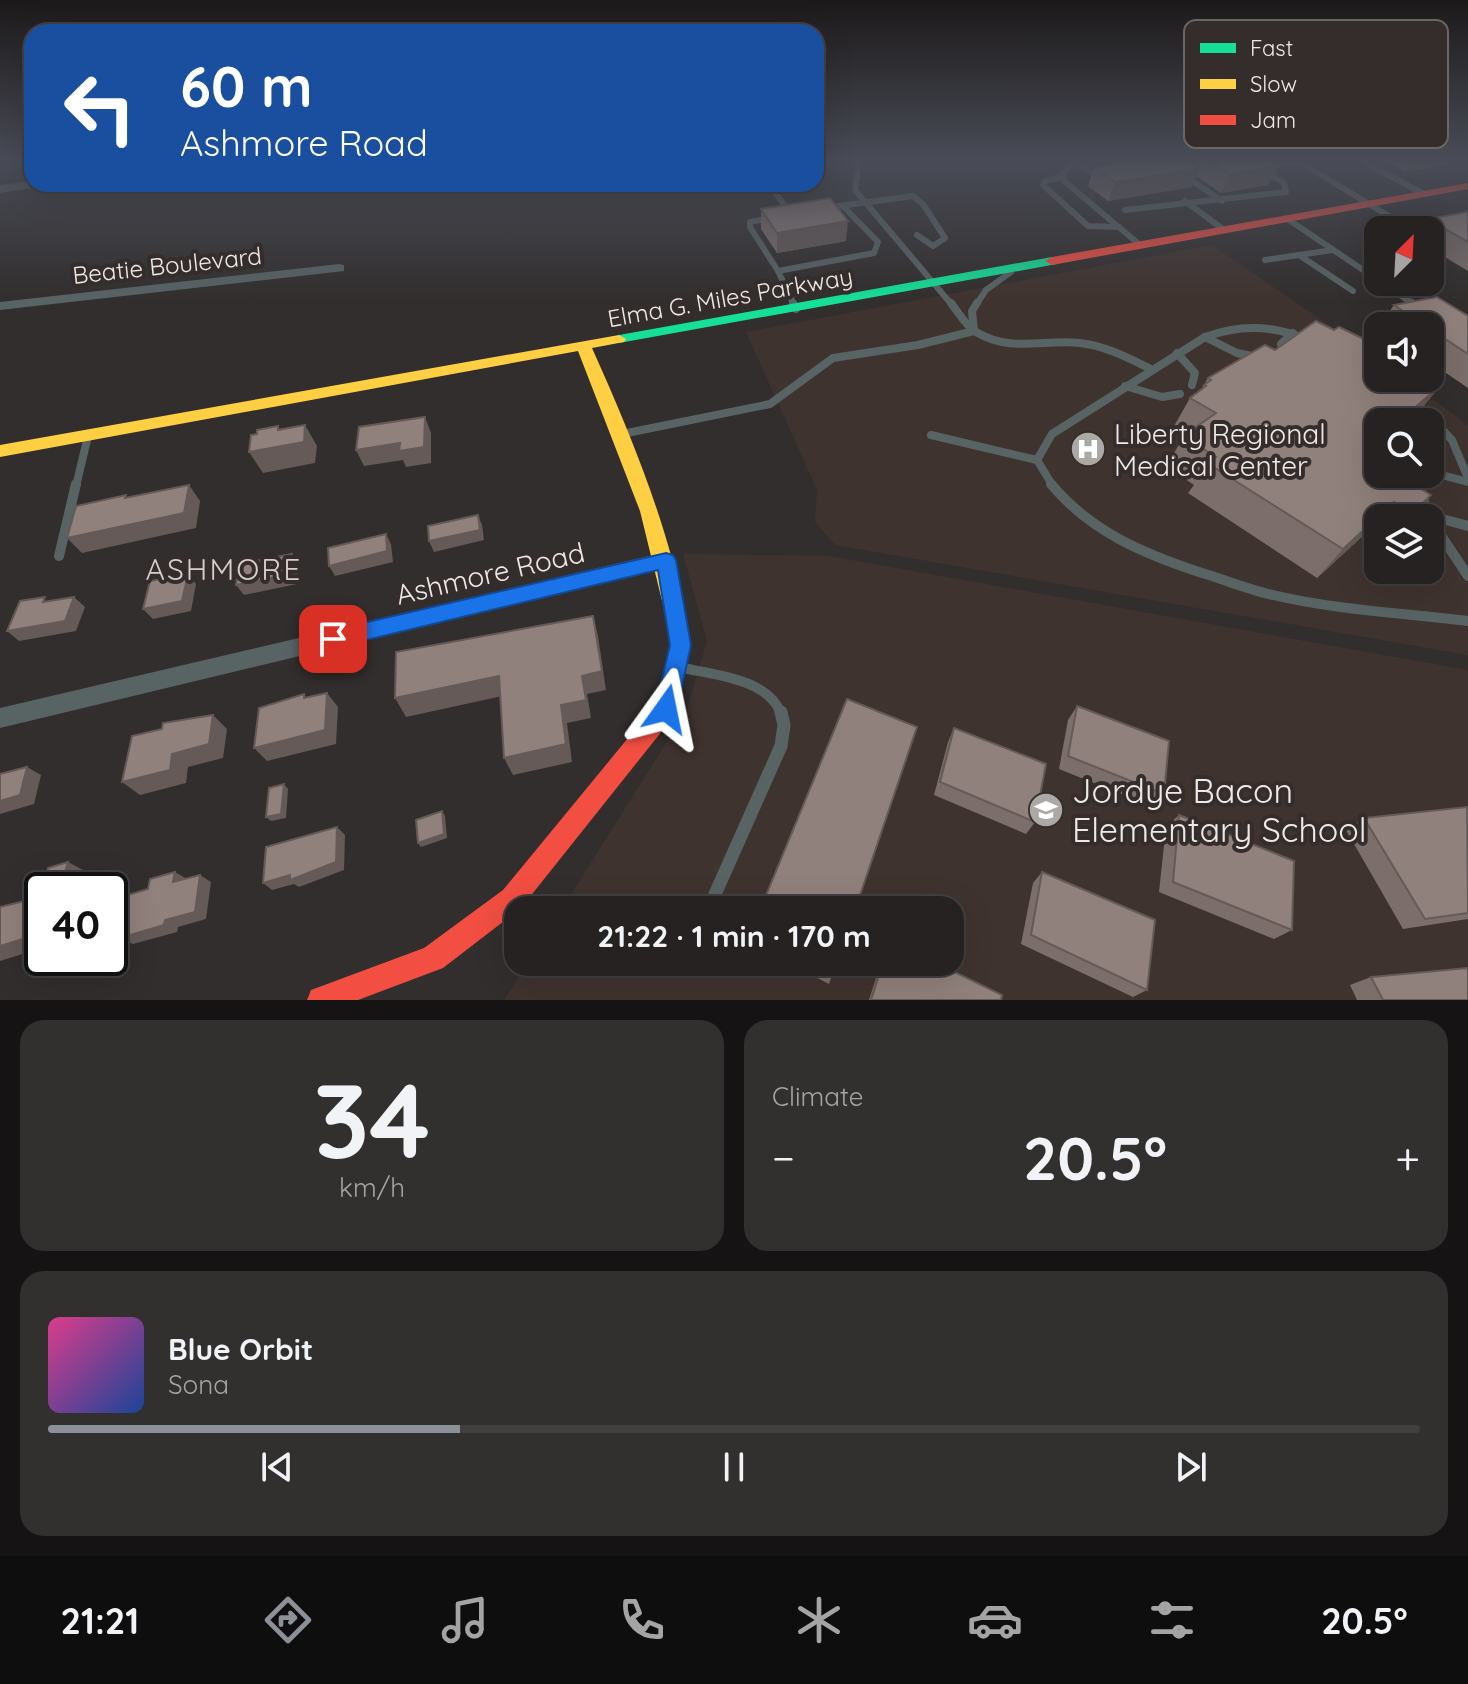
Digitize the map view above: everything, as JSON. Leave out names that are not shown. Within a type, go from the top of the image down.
[{"type":"main road","name":"Elma G. Miles Parkway","points":[[0,451],[1353,208]]},
{"type":"main road","points":[[524,896],[666,709],[680,645],[666,560],[622,434],[584,347]]},
{"type":"main road","points":[[321,1000],[433,958],[504,913]]},
{"type":"street","name":"Beatie Boulevard","points":[[0,306],[339,268]]},
{"type":"street","name":"Ashmore Road","points":[[0,718],[666,560]]},
{"type":"lane","points":[[786,208],[791,214]]},
{"type":"lane","points":[[817,210],[832,208]]},
{"type":"lane","points":[[778,271],[874,253],[878,242],[845,208]]},
{"type":"lane","points":[[869,208],[974,331],[1014,346],[1052,341],[1102,347],[1151,369]]},
{"type":"lane","points":[[917,235],[933,246],[945,238],[925,208]]},
{"type":"lane","points":[[1068,208],[1088,226],[1119,227]]},
{"type":"lane","points":[[1097,208],[1142,246]]},
{"type":"lane","points":[[1125,210],[1141,208]]},
{"type":"lane","points":[[1194,208],[1224,230]]},
{"type":"lane","points":[[796,309],[750,222],[804,212]]},
{"type":"lane","points":[[1289,220],[1364,271]]},
{"type":"lane","points":[[1265,260],[1333,250]]},
{"type":"lane","points":[[1299,255],[1353,291]]},
{"type":"lane","points":[[974,331],[972,311],[986,290],[1013,270]]},
{"type":"lane","points":[[1400,296],[1422,311]]},
{"type":"lane","points":[[1037,460],[1052,434],[1205,337],[1237,326],[1293,333],[1316,344]]},
{"type":"lane","points":[[622,434],[770,404],[833,358],[918,345],[974,331]]},
{"type":"lane","points":[[1281,344],[1293,333]]},
{"type":"lane","points":[[1205,337],[1243,355],[1263,355]]},
{"type":"lane","points":[[1177,353],[1195,373],[1192,385]]},
{"type":"lane","points":[[1125,386],[1162,397],[1180,394]]},
{"type":"lane","points":[[1403,392],[1422,406],[1452,440],[1468,480]]},
{"type":"lane","points":[[931,435],[1037,460],[1050,484],[1083,516],[1124,544],[1149,556],[1276,597],[1468,621]]},
{"type":"lane","points":[[59,556],[88,436]]},
{"type":"lane","points":[[1444,475],[1468,480]]},
{"type":"lane","points":[[1444,520],[1468,526]]},
{"type":"lane","points":[[1444,540],[1468,576]]},
{"type":"lane","points":[[676,666],[764,691],[777,702],[784,719],[785,732],[781,746],[714,896]]},
{"type":"shaded area","name":"Liberty Regional Medical Center","points":[[1212,245],[1364,349],[1364,392],[1423,392],[1468,425],[1468,655],[835,545],[815,522],[817,490],[746,332]]},
{"type":"shaded area","name":"Jordye Bacon Elementary School","points":[[683,554],[829,556],[1468,670],[1468,1000],[504,1000],[519,976],[964,976],[964,896],[570,896],[687,710],[707,641]]},
{"type":"building","points":[[838,208],[848,221],[777,233],[761,209]]},
{"type":"building","points":[[1468,212],[1468,242],[1444,228],[1444,216]]},
{"type":"building","points":[[1437,297],[1468,316],[1468,354],[1444,338],[1444,312],[1404,312],[1394,305]]},
{"type":"building","points":[[1316,321],[1334,330],[1339,327],[1364,339],[1364,392],[1433,392],[1414,408],[1364,408],[1364,488],[1419,488],[1431,495],[1422,504],[1364,504],[1364,530],[1343,549],[1207,463],[1216,457],[1183,436],[1216,413],[1190,398],[1206,386],[1211,380],[1208,378],[1265,345],[1275,350]]},
{"type":"building","points":[[425,417],[424,447],[399,451],[400,443],[356,450],[359,427]]},
{"type":"building","points":[[305,425],[304,442],[249,452],[251,435],[257,434],[257,430]]},
{"type":"building","points":[[189,485],[184,513],[67,538],[76,506]]},
{"type":"building","points":[[478,515],[480,530],[429,541],[428,526]]},
{"type":"building","points":[[386,534],[387,551],[329,566],[328,548]]},
{"type":"building","points":[[292,554],[290,574],[236,585],[239,564]]},
{"type":"building","points":[[188,574],[182,601],[143,609],[150,581]]},
{"type":"building","points":[[45,597],[43,602],[74,597],[65,621],[7,631],[20,601]]},
{"type":"building","points":[[593,616],[602,671],[582,676],[586,700],[561,705],[566,744],[504,758],[499,676],[395,698],[396,652]]},
{"type":"building","points":[[327,693],[325,730],[254,748],[259,708],[304,694],[304,698]]},
{"type":"building","points":[[847,699],[917,727],[860,896],[766,896]]},
{"type":"building","points":[[1077,706],[1169,741],[1164,794],[1068,756]]},
{"type":"building","points":[[213,715],[209,744],[172,754],[170,770],[122,782],[132,736],[162,729],[163,723]]},
{"type":"building","points":[[954,728],[1046,764],[1035,822],[940,782]]},
{"type":"building","points":[[27,767],[20,795],[0,801],[0,774]]},
{"type":"building","points":[[284,784],[281,814],[266,817],[269,788]]},
{"type":"building","points":[[1467,807],[1468,913],[1425,919],[1364,818]]},
{"type":"building","points":[[442,811],[444,834],[418,843],[416,820]]},
{"type":"building","points":[[1179,815],[1294,861],[1292,930],[1173,882]]},
{"type":"building","points":[[337,827],[336,862],[290,880],[290,875],[263,883],[266,847]]},
{"type":"building","points":[[68,862],[65,872],[47,872],[48,868]]},
{"type":"building","points":[[175,872],[173,882],[200,875],[195,912],[165,920],[164,925],[128,936],[128,895],[148,889],[150,879]]},
{"type":"building","points":[[1042,872],[1155,920],[1147,990],[1031,935]]},
{"type":"building","points":[[24,901],[24,939],[0,946],[0,907]]},
{"type":"building","points":[[1468,968],[1468,1000],[1383,1000],[1371,977]]},
{"type":"building","points":[[879,976],[963,976],[1002,995],[1001,1000],[871,1000]]},
{"type":"traffic: fast","points":[[619,339],[1052,261]]},
{"type":"traffic: slow","points":[[0,451],[619,339]]},
{"type":"traffic: slow","points":[[584,347],[649,511],[675,613]]},
{"type":"traffic: jam","points":[[1052,261],[1348,208]]},
{"type":"traffic: jam","points":[[321,1000],[433,958],[512,899],[666,709],[680,645],[675,613]]},
{"type":"place","name":"Liberty Regional Medical Center","points":[[1088,449]]},
{"type":"place","name":"Jordye Bacon Elementary School","points":[[1046,810]]},
{"type":"district","name":"ASHMORE","points":[[224,569]]},
{"type":"route","points":[[333,639],[666,560],[680,645],[666,709]]}]
